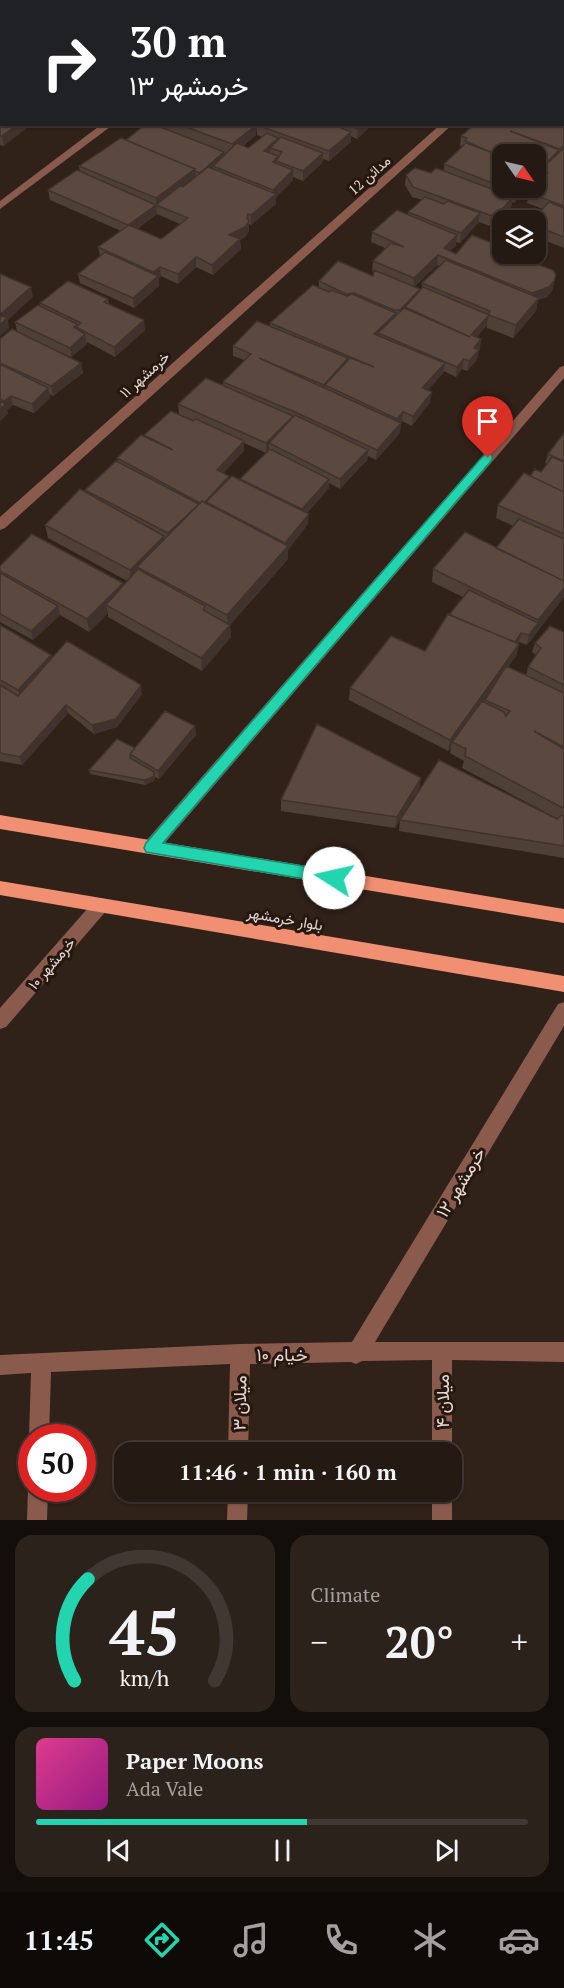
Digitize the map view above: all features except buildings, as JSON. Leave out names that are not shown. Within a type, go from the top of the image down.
[{"type":"main road","points":[[0,822],[564,916]]},
{"type":"main road","name":"بلوار خرمشهر","points":[[0,888],[564,984]]},
{"type":"street","points":[[0,206],[105,126]]},
{"type":"street","name":"مدائن 12","points":[[311,247],[446,126]]},
{"type":"street","name":"خرمشهر ۱۱","points":[[0,525],[311,247]]},
{"type":"street","points":[[151,848],[564,370]]},
{"type":"street","name":"خرمشهر ۱۰","points":[[0,1021],[101,905]]},
{"type":"street","name":"خرمشهر ۱۲","points":[[356,1353],[564,1010]]},
{"type":"street","name":"خیام ۱۰","points":[[0,1365],[240,1354],[442,1350],[564,1352]]},
{"type":"street","name":"میلان ۴","points":[[442,1350],[442,1442]]},
{"type":"street","name":"میلان ۳","points":[[238,1442],[240,1354]]},
{"type":"street","points":[[39,1424],[41,1364]]},
{"type":"street","points":[[37,1520],[38,1502]]},
{"type":"street","points":[[237,1520],[238,1502]]},
{"type":"street","points":[[442,1502],[442,1520]]},
{"type":"route","points":[[334,878],[151,848],[488,458]]}]
